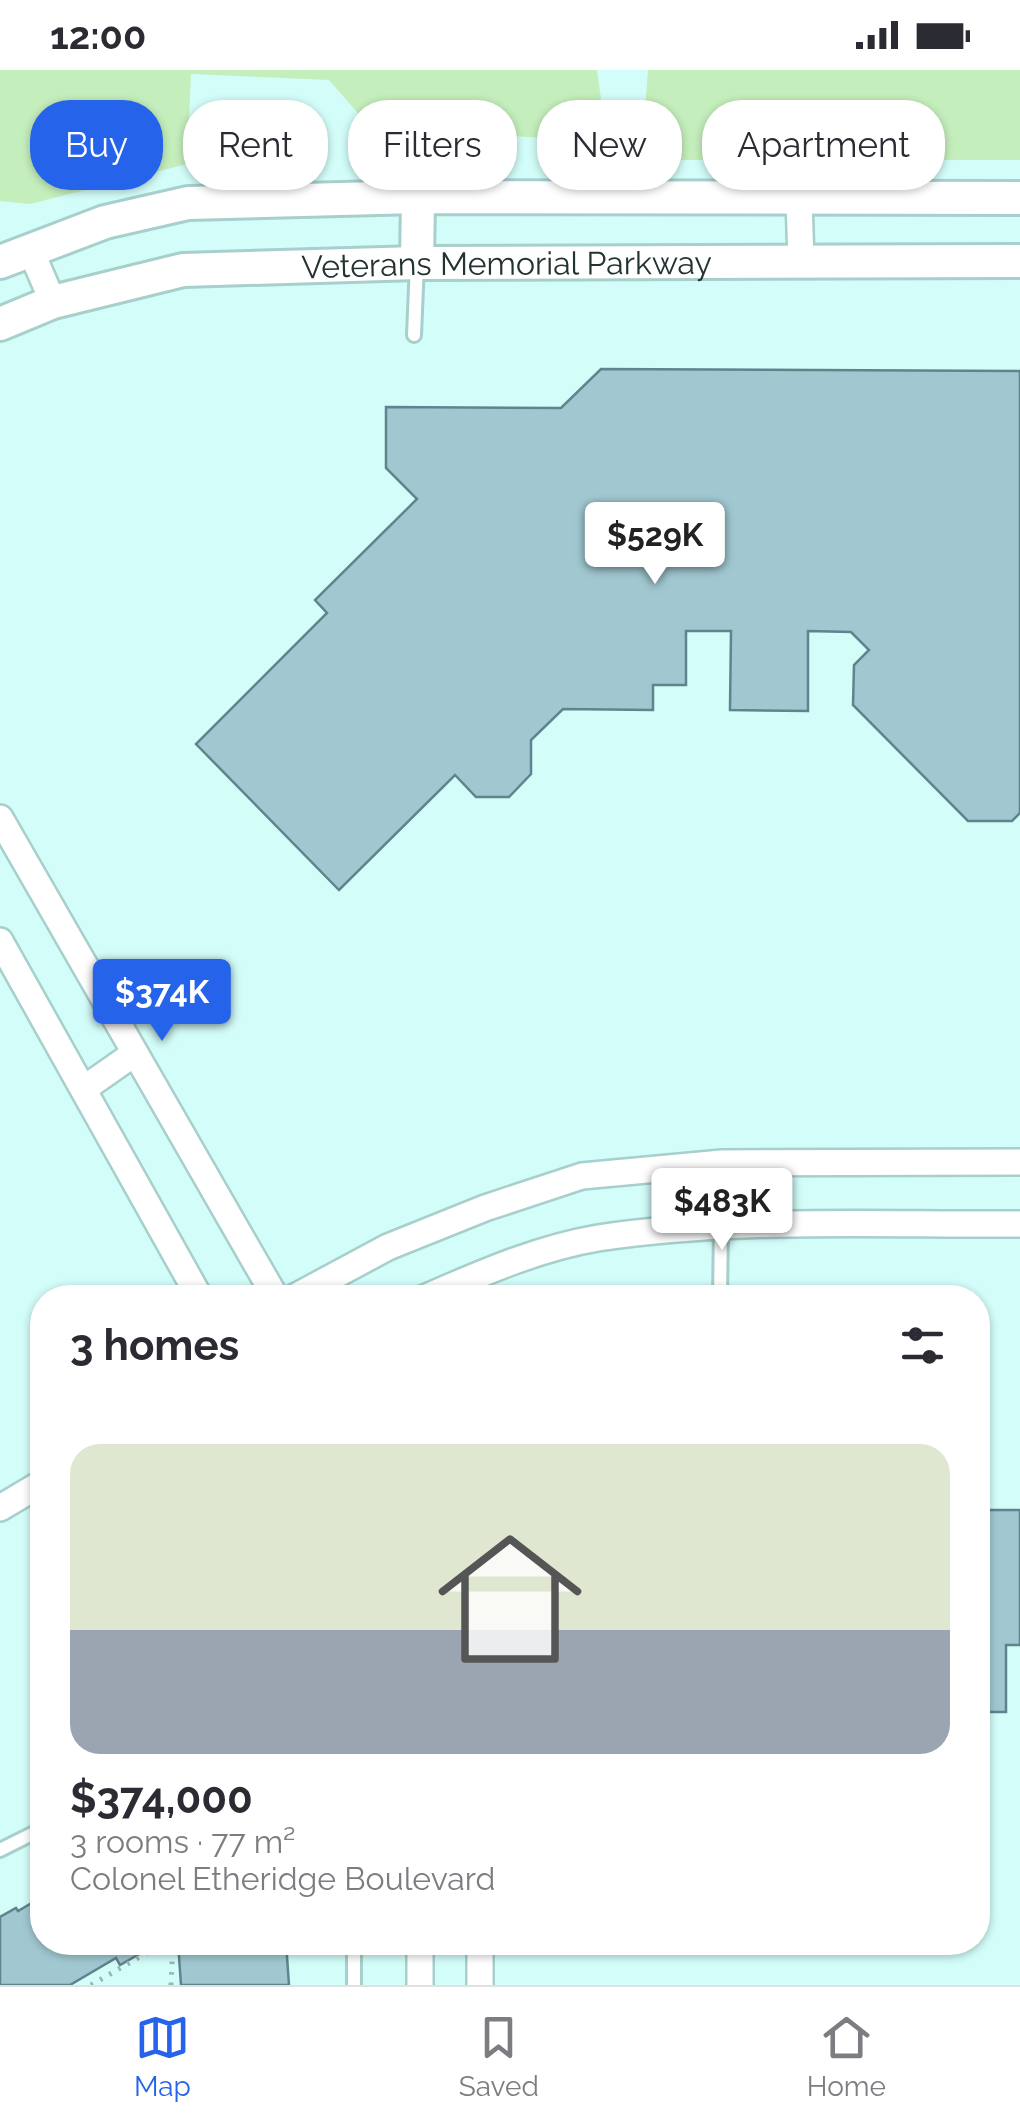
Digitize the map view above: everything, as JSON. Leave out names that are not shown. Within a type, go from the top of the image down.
[{"type":"street","name":"Veterans Memorial Parkway","points":[[15,256],[104,222],[188,202],[418,197],[1020,198]]},
{"type":"street","points":[[417,263],[418,197]]},
{"type":"street","points":[[799,198],[801,262]]},
{"type":"street","points":[[15,256],[53,302]]},
{"type":"street","name":"Veterans Memorial Parkway","points":[[0,324],[53,302],[183,270],[417,263],[1020,260]]},
{"type":"street","points":[[0,818],[268,1285]]},
{"type":"street","points":[[0,941],[193,1285]]},
{"type":"street","points":[[85,1088],[135,1054]]},
{"type":"street","points":[[318,1285],[388,1247],[485,1208],[582,1176],[715,1164],[1020,1162]]},
{"type":"street","points":[[715,1164],[721,1226]]},
{"type":"street","points":[[470,1285],[500,1266],[595,1239],[721,1226],[1020,1224]]},
{"type":"street","points":[[0,1508],[30,1490]]},
{"type":"street","points":[[420,1955],[420,1985]]},
{"type":"street","points":[[480,1955],[480,1985]]},
{"type":"lane","points":[[414,335],[417,263]]},
{"type":"lane","points":[[720,1285],[721,1226]]},
{"type":"lane","points":[[0,1850],[30,1835]]},
{"type":"lane","points":[[354,1955],[354,1985]]},
{"type":"path","points":[[91,1985],[143,1955]]},
{"type":"path","points":[[171,1985],[173,1955]]},
{"type":"green space","points":[[0,70],[597,70],[600,100],[537,100],[537,138],[517,136],[517,100],[348,102],[329,80],[191,74],[190,100],[183,100],[183,165],[163,170],[163,100],[30,100],[30,190],[85,190],[30,204],[0,201]]},
{"type":"green space","points":[[648,70],[1020,70],[1020,160],[945,160],[945,100],[702,100],[702,160],[682,160],[682,100],[646,100]]},
{"type":"building","points":[[601,369],[1020,371],[1020,813],[1012,821],[968,821],[853,705],[854,665],[869,650],[851,632],[808,631],[808,711],[730,710],[731,631],[686,631],[686,685],[653,685],[653,710],[563,709],[531,740],[531,774],[509,797],[476,797],[455,775],[339,890],[196,744],[327,613],[315,600],[417,499],[386,468],[386,407],[561,408]]},
{"type":"building","points":[[990,1510],[1020,1510],[1020,1645],[1006,1645],[1006,1712],[990,1712]]},
{"type":"building","points":[[30,1904],[30,1955],[138,1955],[120,1965],[116,1958],[70,1985],[0,1985],[0,1917],[16,1908],[18,1911]]},
{"type":"building","points":[[179,1955],[287,1955],[289,1985],[181,1985]]}]
